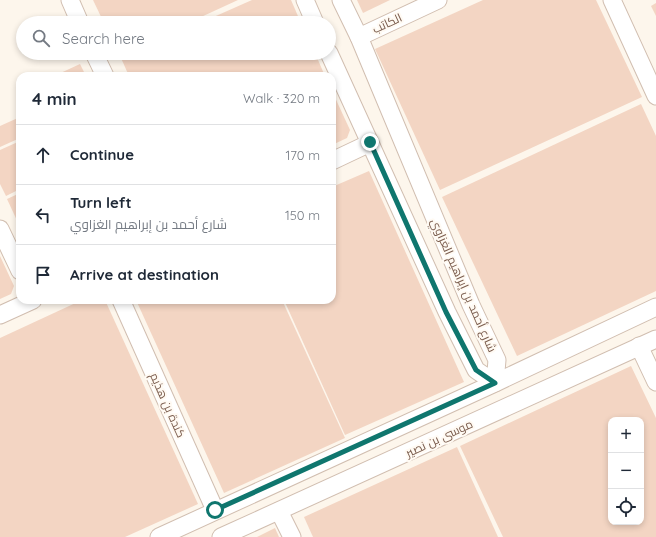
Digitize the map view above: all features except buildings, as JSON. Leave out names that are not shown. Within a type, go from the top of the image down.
[{"type":"street","points":[[70,0],[77,16]]},
{"type":"street","points":[[305,0],[312,16]]},
{"type":"street","name":"شارع أحمد بن إبراهيم الغزاوي","points":[[332,60],[446,312],[476,370],[495,383],[498,360],[471,306],[359,36],[341,0]]},
{"type":"street","name":"الكاتب","points":[[359,36],[438,0]]},
{"type":"street","points":[[612,0],[656,96]]},
{"type":"street","points":[[97,60],[103,72]]},
{"type":"street","points":[[336,159],[370,142]]},
{"type":"street","points":[[0,228],[16,262]]},
{"type":"street","points":[[0,315],[24,304]]},
{"type":"street","name":"كندة بن هذيم","points":[[123,304],[215,510]]},
{"type":"street","points":[[446,312],[459,323],[469,323],[473,315],[471,306]]},
{"type":"street","points":[[159,537],[215,510],[495,383],[656,307]]},
{"type":"street","name":"موسى بن نصير","points":[[221,537],[656,338]]},
{"type":"street","points":[[639,346],[656,382]]},
{"type":"street","points":[[279,511],[292,537]]},
{"type":"route","points":[[215,510],[495,383],[476,370],[446,312],[370,142]]}]
